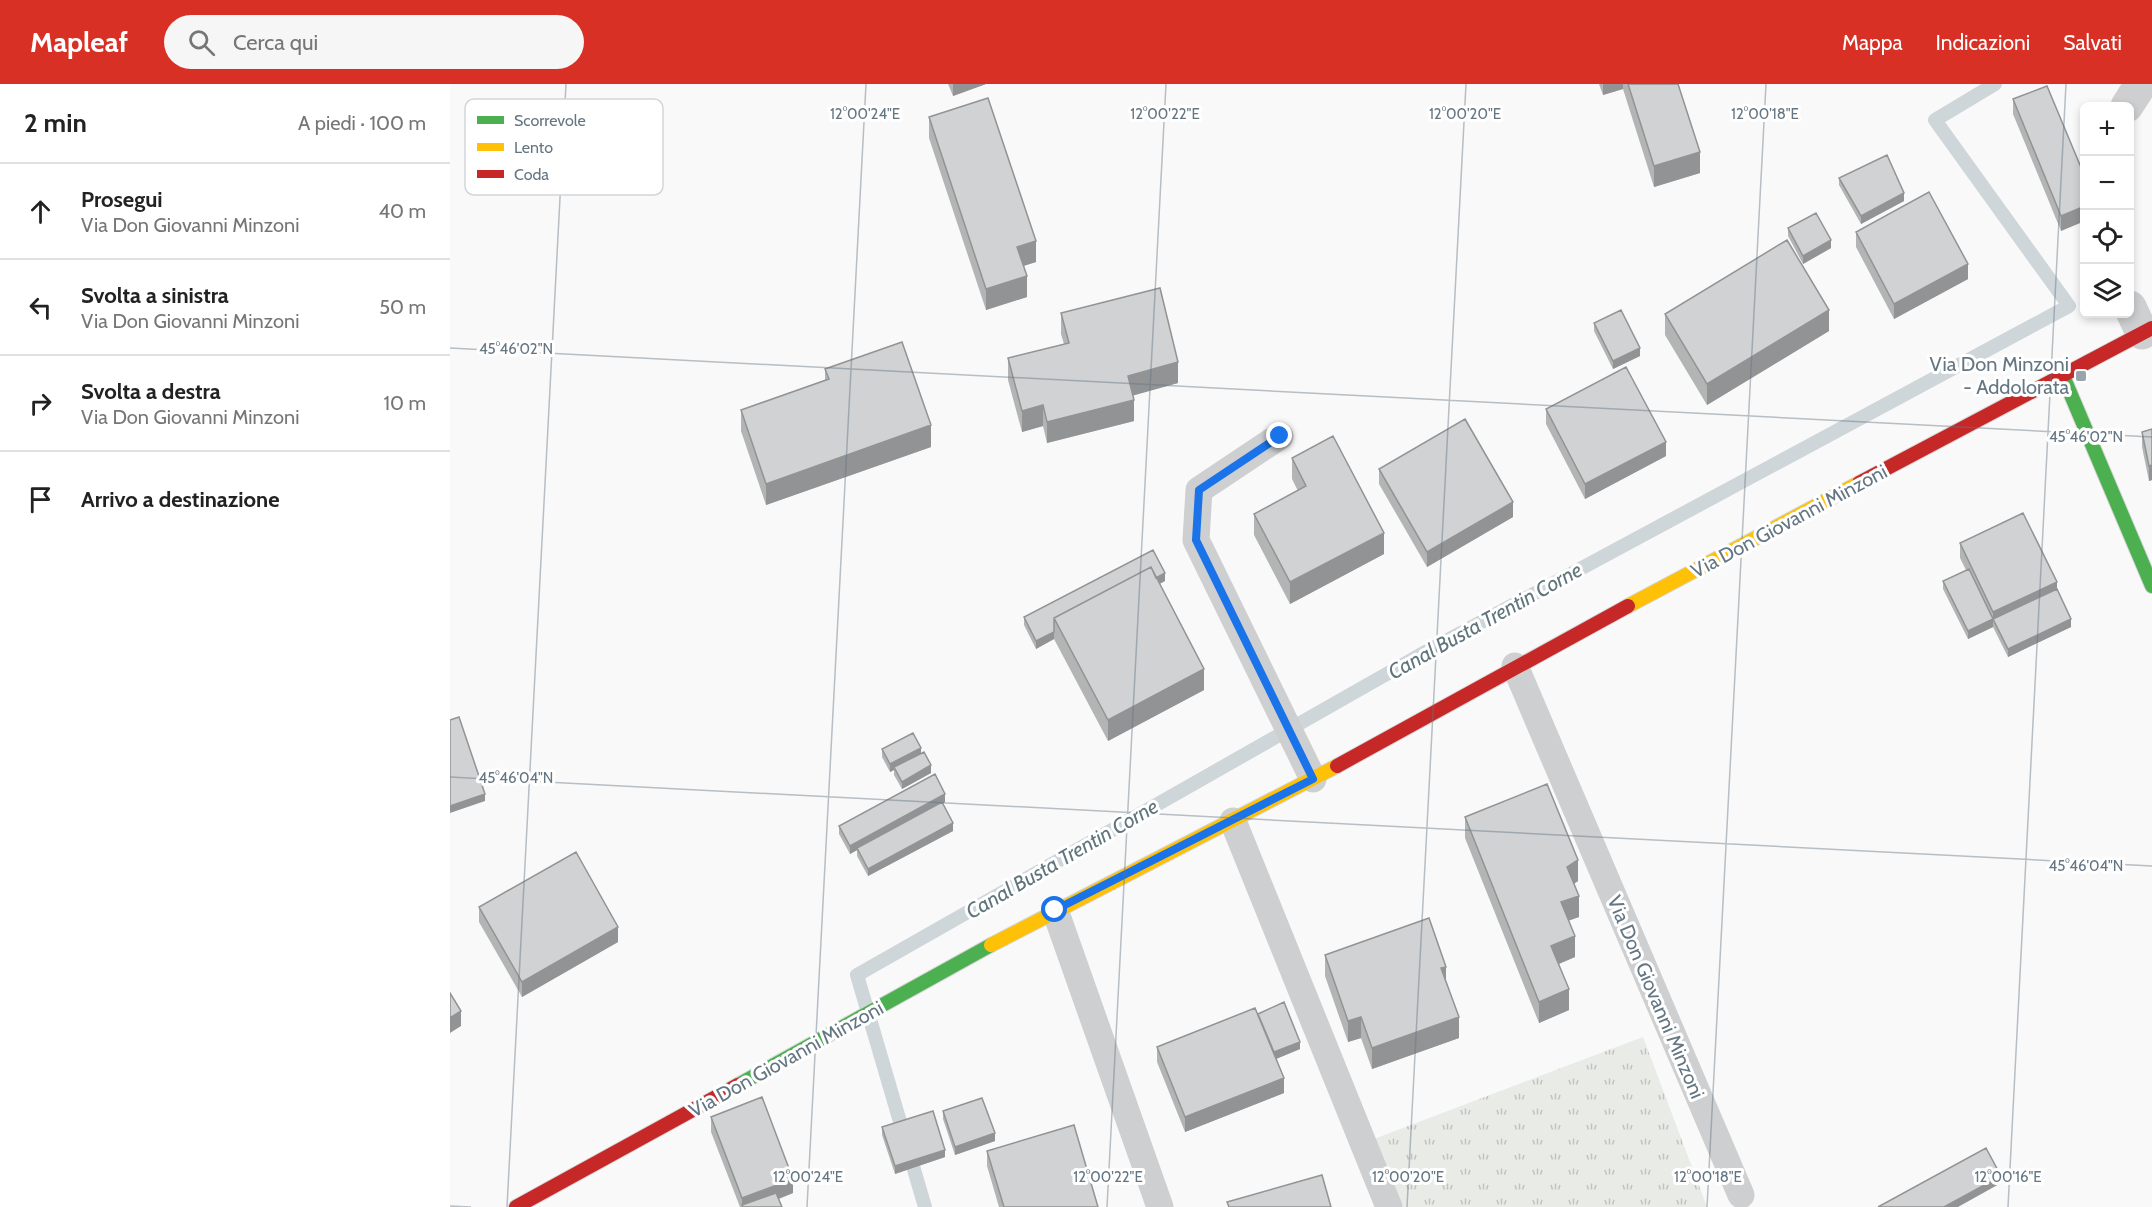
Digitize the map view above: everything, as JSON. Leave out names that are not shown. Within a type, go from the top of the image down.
[{"type":"street","points":[[2130,102],[2141,84]]},
{"type":"street","name":"Via Don Giovanni Minzoni","points":[[516,1207],[1055,910],[1313,779],[1515,666],[2063,376],[2141,322]]},
{"type":"street","points":[[2063,376],[2152,586]]},
{"type":"lane","points":[[1280,436],[1199,490],[1196,540],[1313,779]]},
{"type":"lane","name":"Via Don Giovanni Minzoni","points":[[1515,666],[1741,1195]]},
{"type":"lane","points":[[1233,820],[1389,1207]]},
{"type":"lane","points":[[1055,910],[1160,1207]]},
{"type":"green space","points":[[1643,1037],[1707,1207],[1387,1207],[1366,1142]]},
{"type":"building","points":[[1628,84],[1678,84],[1700,152],[1654,166]]},
{"type":"building","points":[[2047,86],[2080,165],[2080,208],[2061,216],[2013,99]]},
{"type":"building","points":[[988,98],[1036,241],[1017,247],[1027,276],[986,289],[929,117]]},
{"type":"building","points":[[1887,155],[1904,193],[1861,216],[1839,178]]},
{"type":"building","points":[[1929,192],[1968,264],[1894,304],[1856,232]]},
{"type":"building","points":[[1816,213],[1831,240],[1803,256],[1788,228]]},
{"type":"building","points":[[1787,240],[1829,310],[1707,384],[1665,314]]},
{"type":"building","points":[[1160,288],[1178,362],[1128,376],[1134,400],[1047,422],[1043,405],[1022,411],[1008,358],[1069,343],[1061,313]]},
{"type":"building","points":[[1621,310],[1640,348],[1613,361],[1594,323]]},
{"type":"building","points":[[902,342],[931,425],[766,484],[741,410],[829,379],[825,369]]},
{"type":"building","points":[[1626,367],[1666,442],[1585,484],[1546,409]]},
{"type":"building","points":[[1465,419],[1513,502],[1427,552],[1379,469]]},
{"type":"building","points":[[2152,429],[2152,465],[2149,466],[2142,432]]},
{"type":"building","points":[[1333,436],[1384,533],[1290,582],[1254,514],[1306,486],[1292,458]]},
{"type":"building","points":[[2023,513],[2057,582],[1993,612],[1960,543]]},
{"type":"building","points":[[1153,550],[1165,573],[1156,578],[1151,567],[1054,618],[1054,632],[1036,641],[1024,617]]},
{"type":"building","points":[[1151,567],[1204,669],[1108,720],[1054,618]]},
{"type":"building","points":[[1969,569],[1993,619],[1968,631],[1943,581]]},
{"type":"building","points":[[2057,589],[2071,619],[2008,649],[1993,619]]},
{"type":"building","points":[[459,717],[485,794],[450,806],[450,720]]},
{"type":"building","points":[[913,733],[921,748],[890,764],[882,749]]},
{"type":"building","points":[[924,752],[931,765],[902,782],[894,767]]},
{"type":"building","points":[[935,774],[945,794],[850,846],[839,826]]},
{"type":"building","points":[[1547,784],[1578,860],[1567,867],[1579,896],[1561,902],[1575,936],[1551,946],[1569,989],[1539,1002],[1465,817]]},
{"type":"building","points":[[942,802],[953,823],[868,869],[857,848]]},
{"type":"building","points":[[576,852],[618,927],[522,982],[479,907]]},
{"type":"building","points":[[1429,918],[1446,967],[1441,968],[1459,1017],[1372,1048],[1361,1017],[1348,1021],[1325,955]]},
{"type":"building","points":[[450,993],[461,1011],[450,1018]]},
{"type":"building","points":[[1284,1002],[1300,1042],[1274,1052],[1258,1014]]},
{"type":"building","points":[[1255,1008],[1284,1078],[1185,1117],[1157,1047]]},
{"type":"building","points":[[762,1097],[793,1179],[742,1198],[711,1117]]},
{"type":"building","points":[[982,1098],[995,1133],[955,1147],[943,1111]]},
{"type":"building","points":[[933,1111],[945,1150],[895,1166],[882,1127]]},
{"type":"building","points":[[1074,1125],[1098,1207],[1004,1207],[987,1151]]},
{"type":"building","points":[[1986,1148],[2001,1176],[1944,1207],[1878,1207]]},
{"type":"building","points":[[1322,1175],[1331,1207],[1229,1207],[1227,1202]]},
{"type":"building","points":[[776,1193],[782,1207],[743,1207],[742,1205]]},
{"type":"waterway","name":"Canal Busta Trentin Corne","points":[[925,1207],[857,975],[1420,655],[2069,306],[1935,120],[1995,84]]},
{"type":"traffic: fast","points":[[2063,376],[2152,586]]},
{"type":"traffic: fast","points":[[738,1085],[991,945]]},
{"type":"traffic: slow","points":[[1628,606],[1859,483]]},
{"type":"traffic: slow","points":[[991,945],[1337,766]]},
{"type":"traffic: jam","points":[[1859,483],[2152,328]]},
{"type":"traffic: jam","points":[[1337,766],[1628,606]]},
{"type":"traffic: jam","points":[[516,1207],[738,1085]]},
{"type":"place","name":"Via Don Minzoni - Addolorata","points":[[2081,376]]},
{"type":"route","points":[[1055,910],[1313,779],[1196,540],[1199,490],[1280,436]]}]
